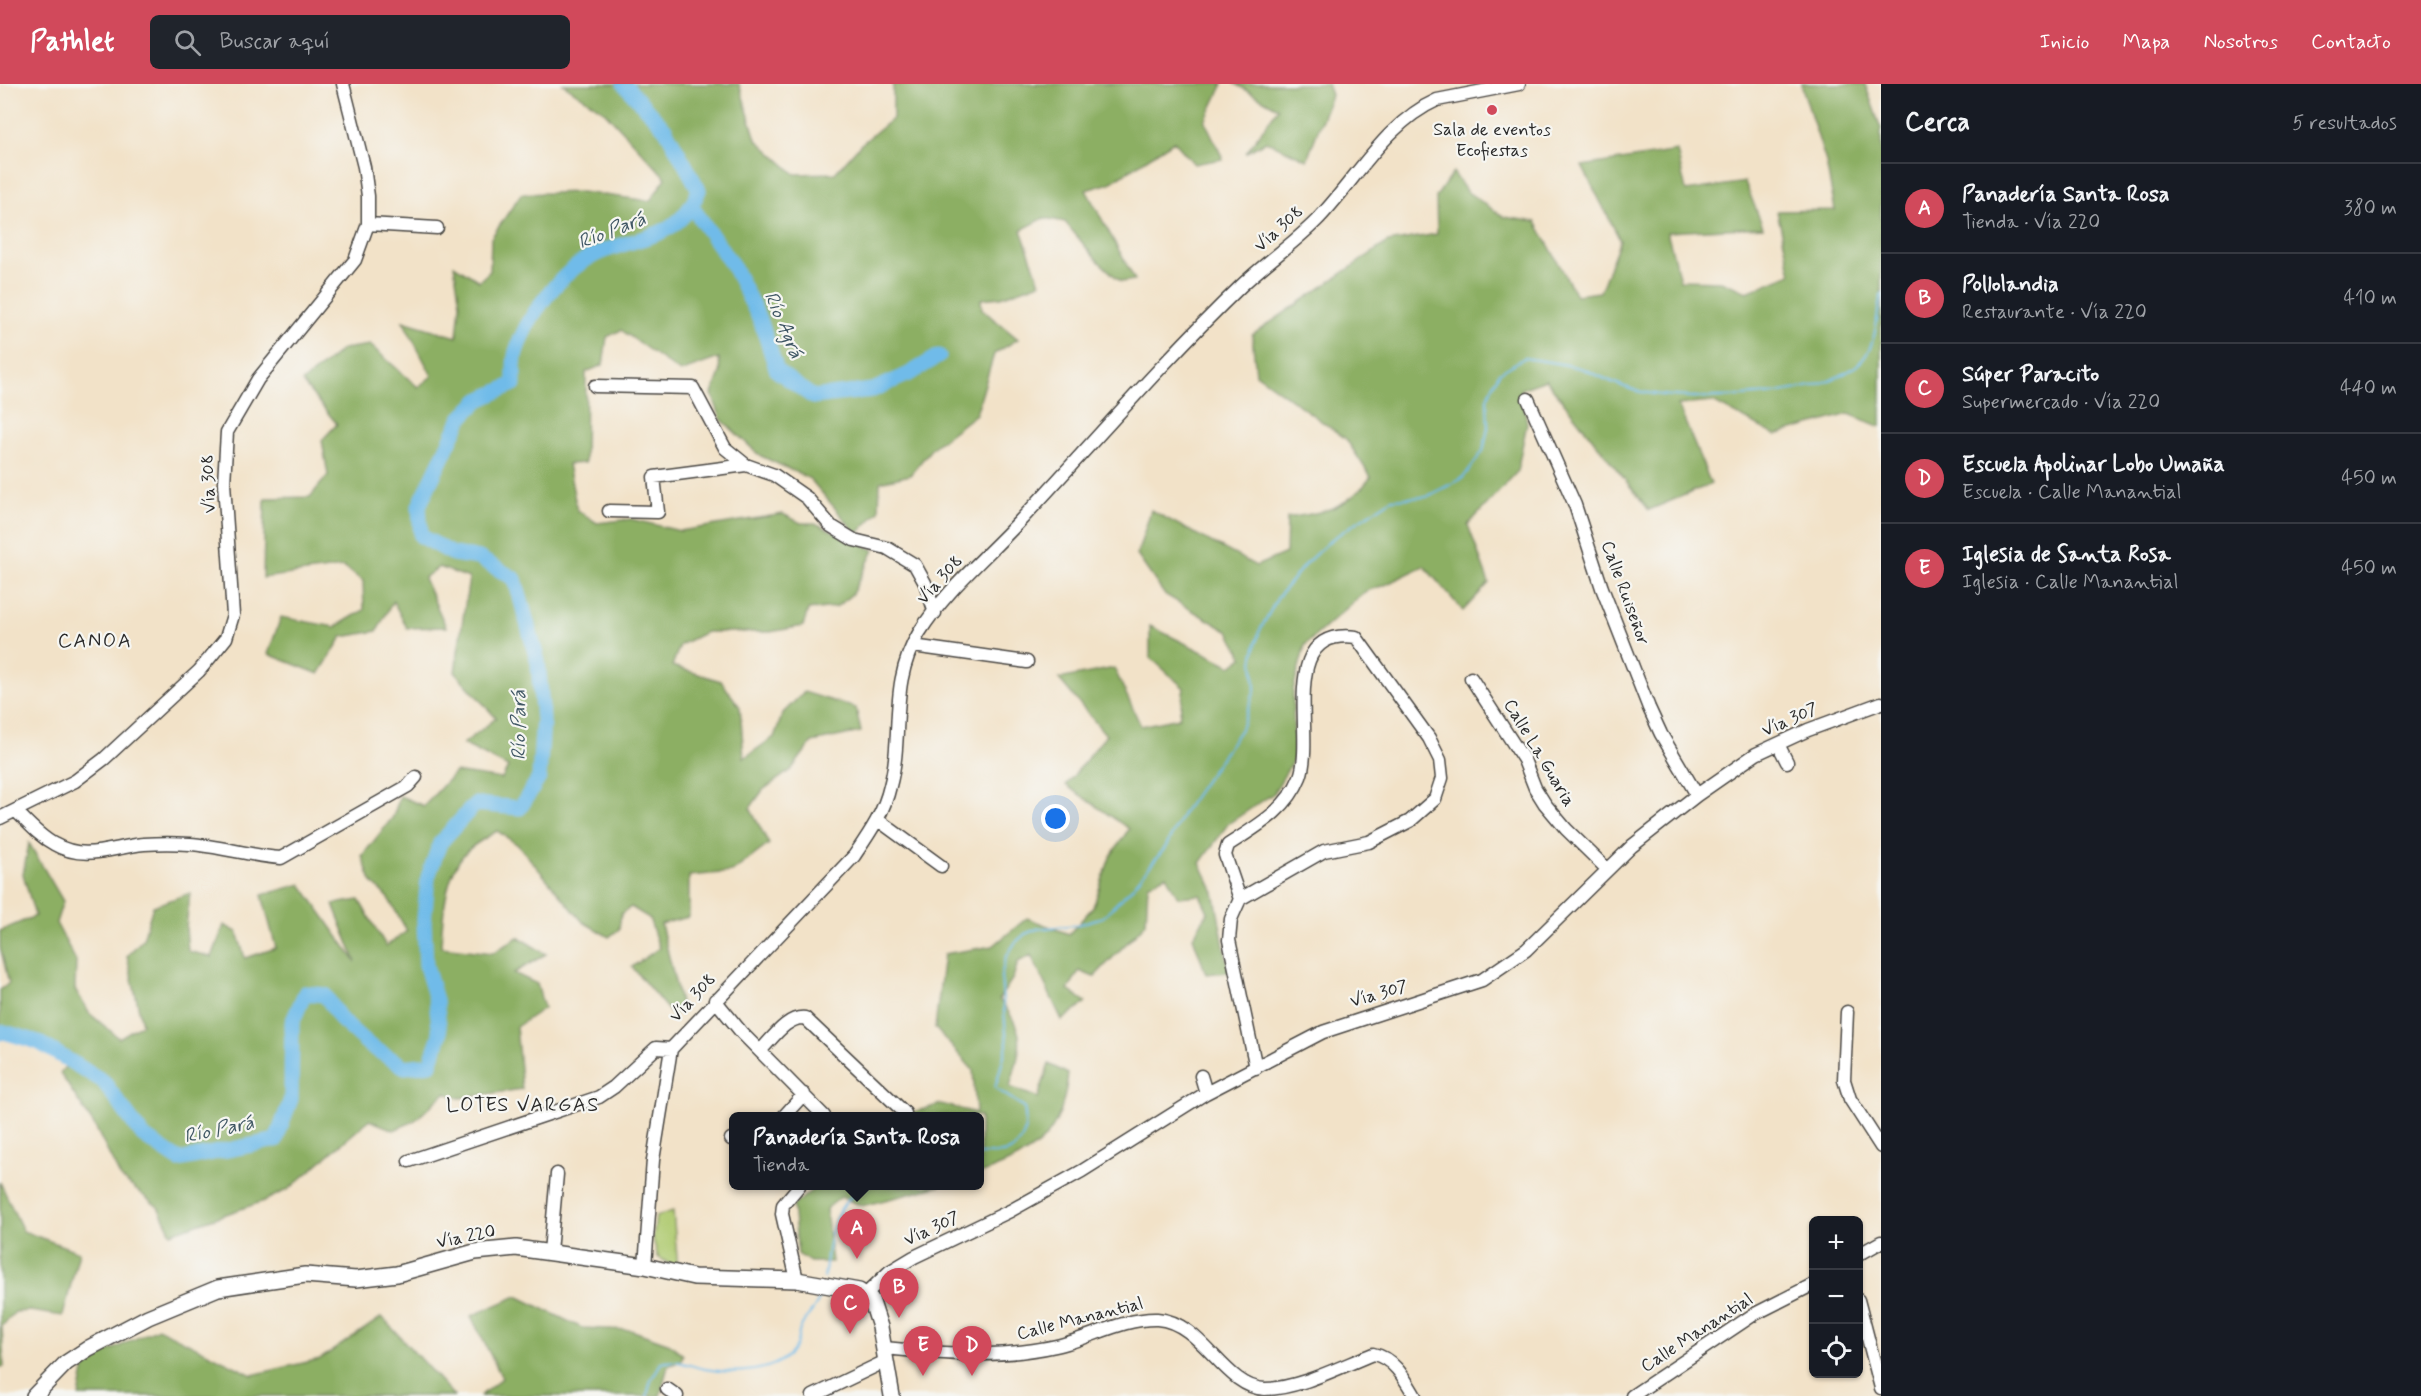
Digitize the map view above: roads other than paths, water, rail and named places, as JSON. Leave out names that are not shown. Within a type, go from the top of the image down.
[{"type":"main road","name":"Vía 220","points":[[34,1396],[66,1363],[89,1348],[148,1317],[218,1288],[304,1275],[356,1279],[397,1274],[497,1248],[550,1252],[645,1266],[694,1277],[814,1281],[865,1294]]},
{"type":"main road","points":[[865,1294],[873,1306],[885,1354],[892,1396]]},
{"type":"street","name":"Vía 308","points":[[0,818],[75,781],[104,759],[191,679],[219,650],[226,638],[233,615],[229,524],[224,483],[227,432],[258,379],[307,323],[355,260],[368,225],[368,196],[364,167],[343,84]]},
{"type":"street","name":"Vía 308","points":[[645,1266],[653,1160],[671,1049],[854,856],[878,820],[890,787],[895,760],[896,714],[900,684],[913,646],[935,613],[960,583],[1242,284],[1291,246],[1325,212],[1401,125],[1426,105],[1437,100],[1519,84]]},
{"type":"street","points":[[368,225],[437,228]]},
{"type":"street","points":[[595,386],[693,388],[725,448],[746,465],[774,475],[807,498],[831,526],[854,540],[887,548],[915,565],[925,583],[935,613]]},
{"type":"street","name":"Calle Ruiseñor","points":[[1528,399],[1575,505],[1602,588],[1649,708],[1661,734],[1697,795]]},
{"type":"street","points":[[609,511],[658,512],[654,477],[746,465]]},
{"type":"street","points":[[1240,899],[1225,855],[1228,845],[1280,811],[1300,776],[1305,744],[1302,686],[1305,668],[1320,645],[1341,635],[1356,637],[1429,738],[1440,760],[1442,778],[1436,799],[1410,821],[1369,842],[1324,851],[1240,899],[1231,919],[1229,940],[1256,1068]]},
{"type":"street","points":[[913,646],[1027,662]]},
{"type":"street","name":"Calle La Guaria","points":[[1471,678],[1524,760],[1545,804],[1566,829],[1607,869]]},
{"type":"street","name":"Vía 307","points":[[865,1294],[889,1272],[914,1257],[969,1232],[1072,1176],[1206,1093],[1336,1026],[1482,980],[1526,950],[1607,869],[1697,795],[1756,754],[1808,730],[1881,705]]},
{"type":"street","points":[[1778,744],[1787,762]]},
{"type":"street","points":[[16,811],[39,834],[70,851],[104,852],[142,844],[167,843],[193,844],[264,858],[281,858],[408,786],[416,777]]},
{"type":"street","points":[[878,820],[941,866]]},
{"type":"street","points":[[715,1000],[742,1033],[820,1112]]},
{"type":"street","points":[[1848,1012],[1844,1080],[1850,1099],[1881,1147]]},
{"type":"street","points":[[761,1050],[789,1022],[796,1017],[805,1018],[904,1112]]},
{"type":"street","points":[[409,1161],[599,1096],[614,1087],[656,1048],[671,1049]]},
{"type":"street","points":[[1201,1076],[1206,1093]]},
{"type":"street","points":[[788,1112],[804,1094]]},
{"type":"street","points":[[550,1252],[557,1174]]},
{"type":"street","points":[[795,1190],[783,1204],[782,1215],[797,1280]]},
{"type":"street","points":[[1863,1252],[1881,1242]]},
{"type":"street","name":"Calle Manantial","points":[[1632,1396],[1753,1315],[1809,1287]]},
{"type":"street","name":"Calle Manantial","points":[[885,1354],[1012,1355],[1078,1341],[1132,1322],[1155,1319],[1181,1326],[1240,1380],[1253,1388],[1286,1387],[1373,1354],[1387,1359],[1402,1375],[1415,1396]]},
{"type":"street","points":[[1863,1319],[1881,1388]]},
{"type":"street","points":[[813,1396],[885,1354]]},
{"type":"waterway","name":"Río Pará","points":[[0,1033],[4,1032],[38,1042],[103,1081],[143,1136],[179,1160],[276,1140],[291,1099],[292,1023],[305,993],[325,995],[342,1021],[370,1046],[405,1067],[430,1064],[440,1035],[436,1000],[426,966],[424,921],[428,877],[440,843],[475,804],[520,808],[539,778],[543,720],[538,662],[515,579],[479,558],[453,554],[421,536],[419,506],[461,418],[479,400],[514,384],[514,360],[521,339],[535,312],[554,287],[587,259],[603,251],[665,230],[678,221],[690,208],[699,190],[666,130],[624,84]]},
{"type":"waterway","name":"Río Agrá","points":[[692,207],[733,266],[761,322],[777,371],[813,397],[873,390],[909,374],[939,356]]},
{"type":"waterway","points":[[984,1154],[1010,1151],[1019,1143],[1024,1132],[1024,1107],[995,1088],[1007,1045],[1001,976],[1006,957],[1015,943],[1025,934],[1037,929],[1076,925],[1103,917],[1131,889],[1165,848],[1185,810],[1241,729],[1255,690],[1253,656],[1259,632],[1278,597],[1306,563],[1332,539],[1392,499],[1426,497],[1463,478],[1483,451],[1488,428],[1487,399],[1499,373],[1524,358],[1576,367],[1627,388],[1664,395],[1726,397],[1795,390],[1826,382],[1850,370],[1866,355],[1875,333],[1881,294]]},
{"type":"waterway","points":[[824,1278],[830,1237],[838,1213],[845,1203],[860,1190]]},
{"type":"waterway","points":[[647,1396],[651,1380],[661,1363],[678,1362],[705,1369],[728,1371],[754,1370],[778,1363],[795,1347],[800,1329],[818,1302],[822,1289]]},
{"type":"place","name":"Sala de eventos Ecofiestas","points":[[1492,110]]},
{"type":"place","name":"Panadería Santa Rosa","points":[[857,1259]]},
{"type":"place","name":"Pollolandia","points":[[899,1318]]},
{"type":"place","name":"Súper Paracito","points":[[850,1334]]},
{"type":"place","name":"Iglesia de Santa Rosa","points":[[923,1376]]},
{"type":"place","name":"Escuela Apolinar Lobo Umaña","points":[[972,1376]]},
{"type":"district","name":"CANOA","points":[[95,641]]},
{"type":"district","name":"LOTES VARGAS","points":[[523,1105]]}]
